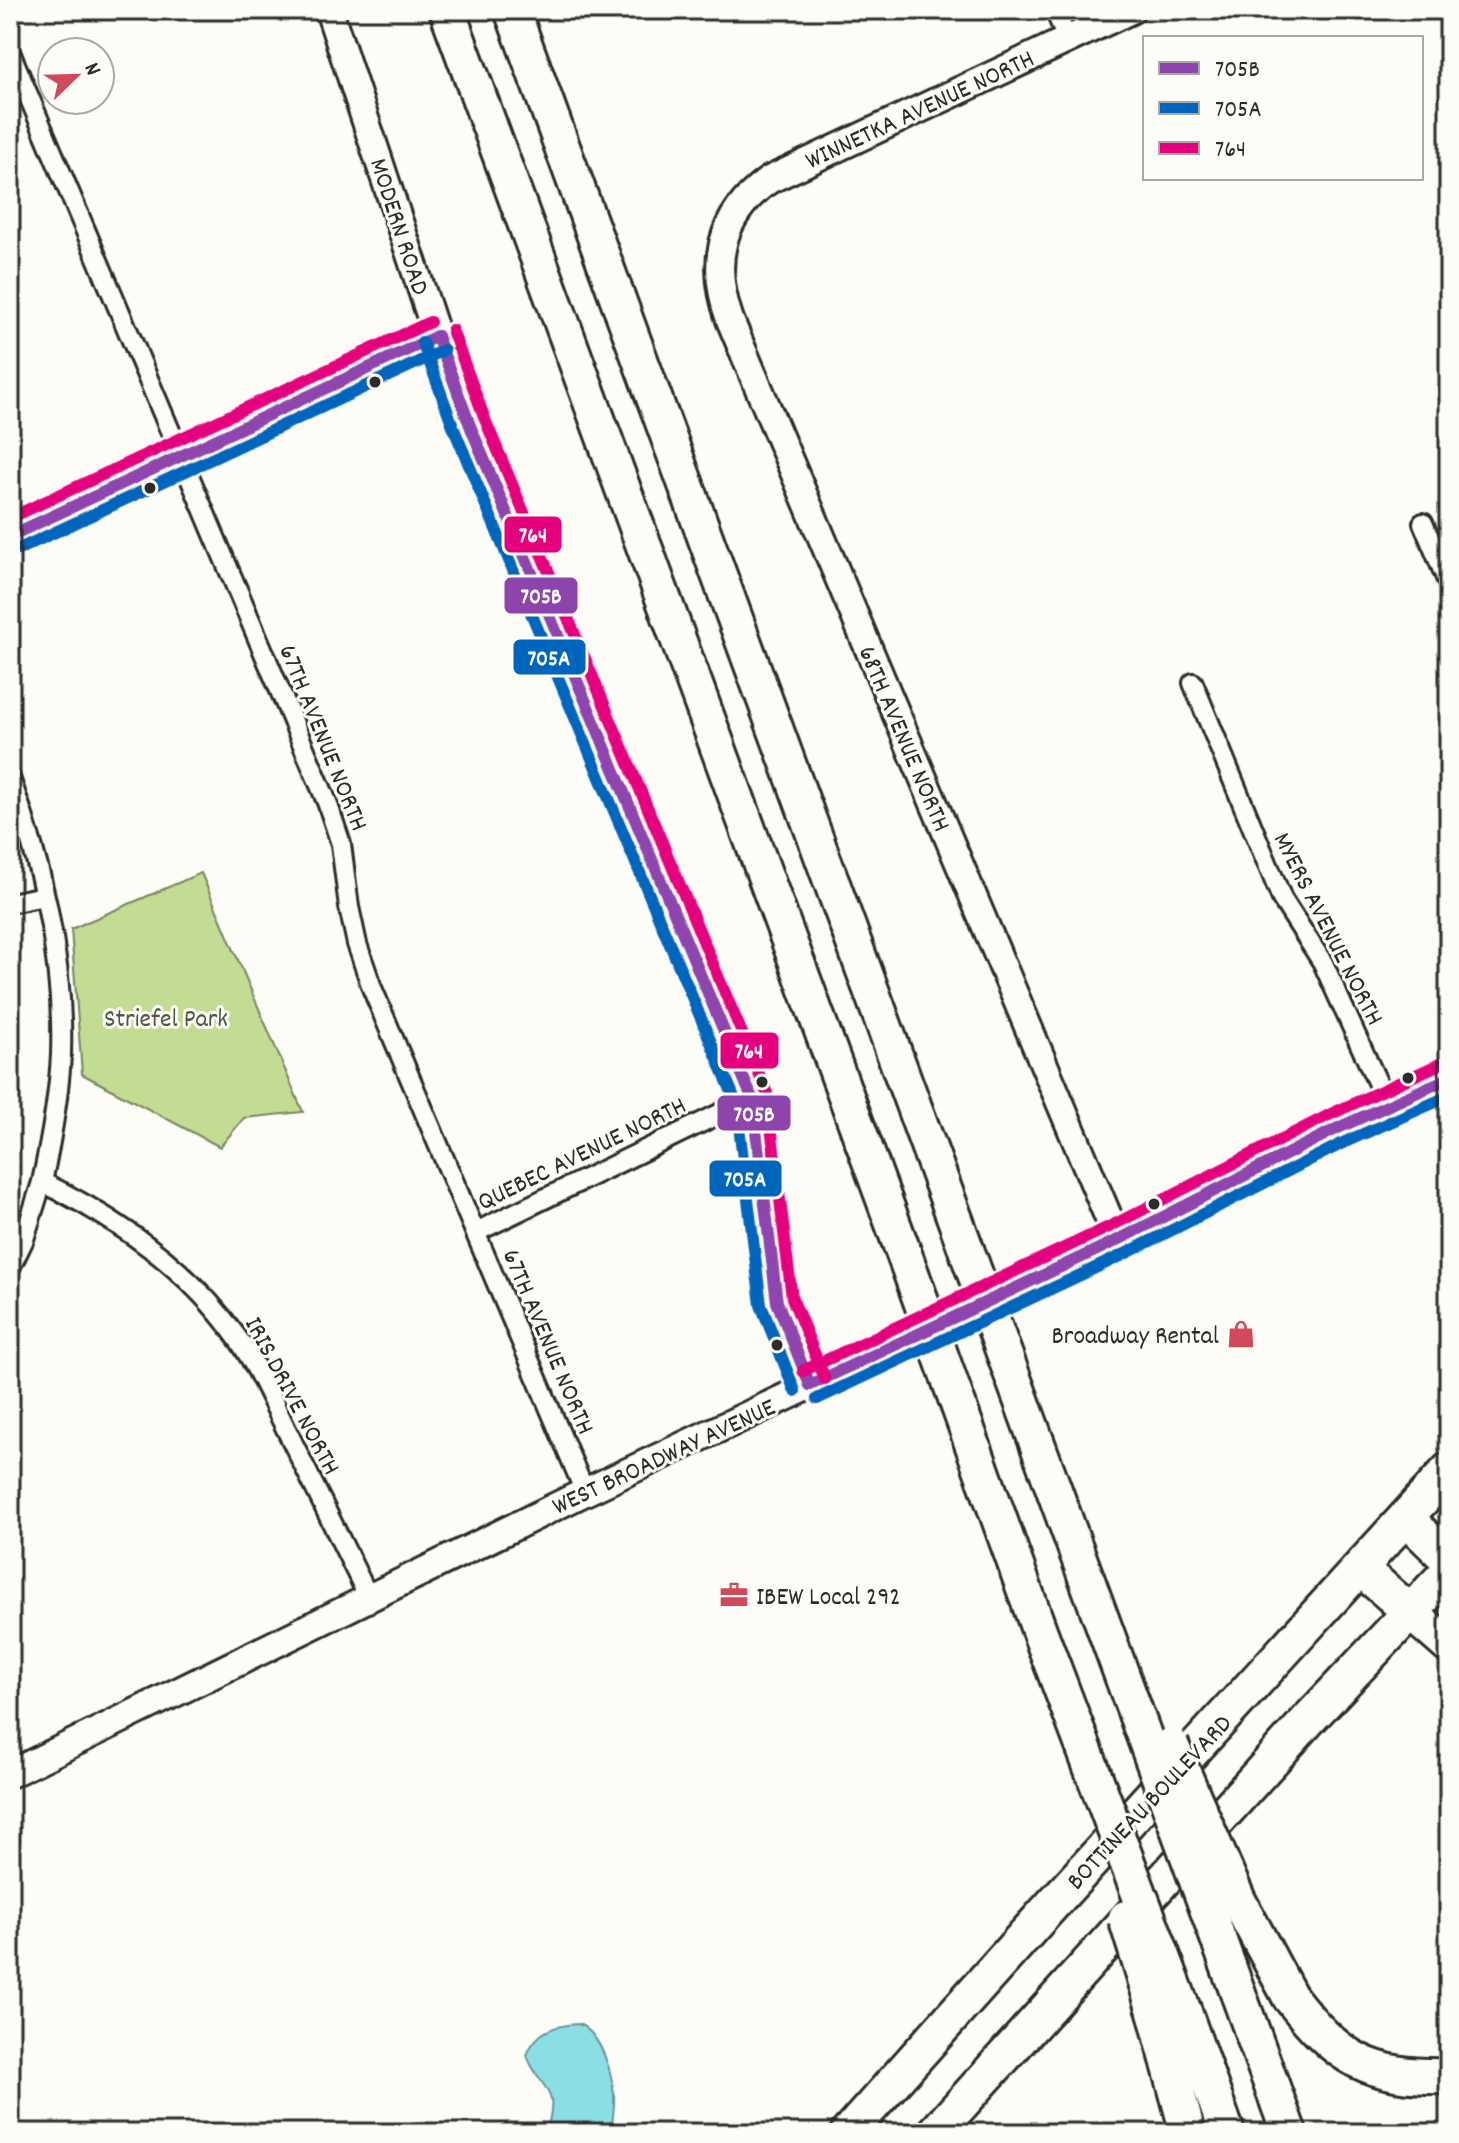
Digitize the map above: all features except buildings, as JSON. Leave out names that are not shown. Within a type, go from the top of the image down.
[{"type":"highway","points":[[447,10],[911,1273],[1014,1559],[1169,2010],[1227,2133]]},
{"type":"highway","points":[[512,10],[1289,2133]]},
{"type":"highway","points":[[1030,1422],[1238,1900],[1290,1997],[1323,2036],[1339,2050],[1364,2064],[1389,2073],[1415,2077],[1449,2076]]},
{"type":"highway","name":"BOTTINEAU BOULEVARD","points":[[848,2133],[1449,1470]]},
{"type":"highway","points":[[1406,1518],[1449,1560]]},
{"type":"highway","points":[[1360,1568],[1449,1646]]},
{"type":"highway","points":[[935,2133],[1310,1718],[1449,1571]]},
{"type":"highway","points":[[1169,2010],[1188,2133]]},
{"type":"street","name":"MODERN ROAD","points":[[329,10],[437,336],[471,428],[752,1098],[777,1302],[810,1385]]},
{"type":"street","points":[[1055,10],[1067,39]]},
{"type":"street","name":"WINNETKA AVENUE NORTH","points":[[727,230],[750,194],[769,180],[1131,10]]},
{"type":"street","name":"67TH AVENUE NORTH","points":[[10,52],[327,802],[341,844],[357,944],[372,988],[585,1492]]},
{"type":"street","name":"68TH AVENUE NORTH","points":[[727,230],[719,275],[730,320],[1118,1240]]},
{"type":"street","points":[[10,536],[437,336]]},
{"type":"street","points":[[1423,523],[1449,585]]},
{"type":"street","name":"MYERS AVENUE NORTH","points":[[1193,683],[1276,886],[1323,963],[1388,1106]]},
{"type":"street","points":[[10,778],[28,826],[44,896],[59,989],[61,1054],[55,1118],[42,1182],[24,1239],[10,1268]]},
{"type":"street","points":[[10,903],[44,896]]},
{"type":"street","name":"WEST BROADWAY AVENUE","points":[[10,1774],[585,1492],[1118,1240],[1449,1078]]},
{"type":"street","name":"QUEBEC AVENUE NORTH","points":[[476,1232],[752,1098]]},
{"type":"street","name":"IRIS DRIVE NORTH","points":[[42,1182],[101,1213],[168,1260],[205,1296],[238,1337],[369,1598]]},
{"type":"green space","name":"Striefel Park","points":[[201,873],[303,1112],[244,1118],[220,1147],[82,1074],[71,929]]},
{"type":"water","points":[[579,2024],[593,2036],[608,2065],[614,2095],[611,2133],[547,2133],[551,2100],[527,2055],[535,2040],[547,2031]]},
{"type":"transit line","name":"764","points":[[10,518],[430,322]]},
{"type":"transit line","name":"764","points":[[452,330],[486,422],[767,1093],[792,1298],[825,1379]]},
{"type":"transit line","name":"705B","points":[[437,336],[471,428],[752,1098],[777,1302],[810,1385]]},
{"type":"transit line","name":"705B","points":[[10,536],[437,336]]},
{"type":"transit line","name":"705A","points":[[422,342],[456,434],[736,1102],[761,1305],[795,1391]]},
{"type":"transit line","name":"705A","points":[[17,550],[444,350]]},
{"type":"transit line","name":"764","points":[[803,1371],[1111,1226],[1331,1114],[1442,1063]]},
{"type":"transit line","name":"705B","points":[[810,1385],[1118,1240],[1338,1128],[1449,1078]]},
{"type":"transit line","name":"705A","points":[[817,1399],[1125,1254],[1345,1142],[1449,1096]]},
{"type":"place","name":"Broadway Rental","points":[[1241,1334]]},
{"type":"place","name":"IBEW Local 292","points":[[734,1595]]}]
